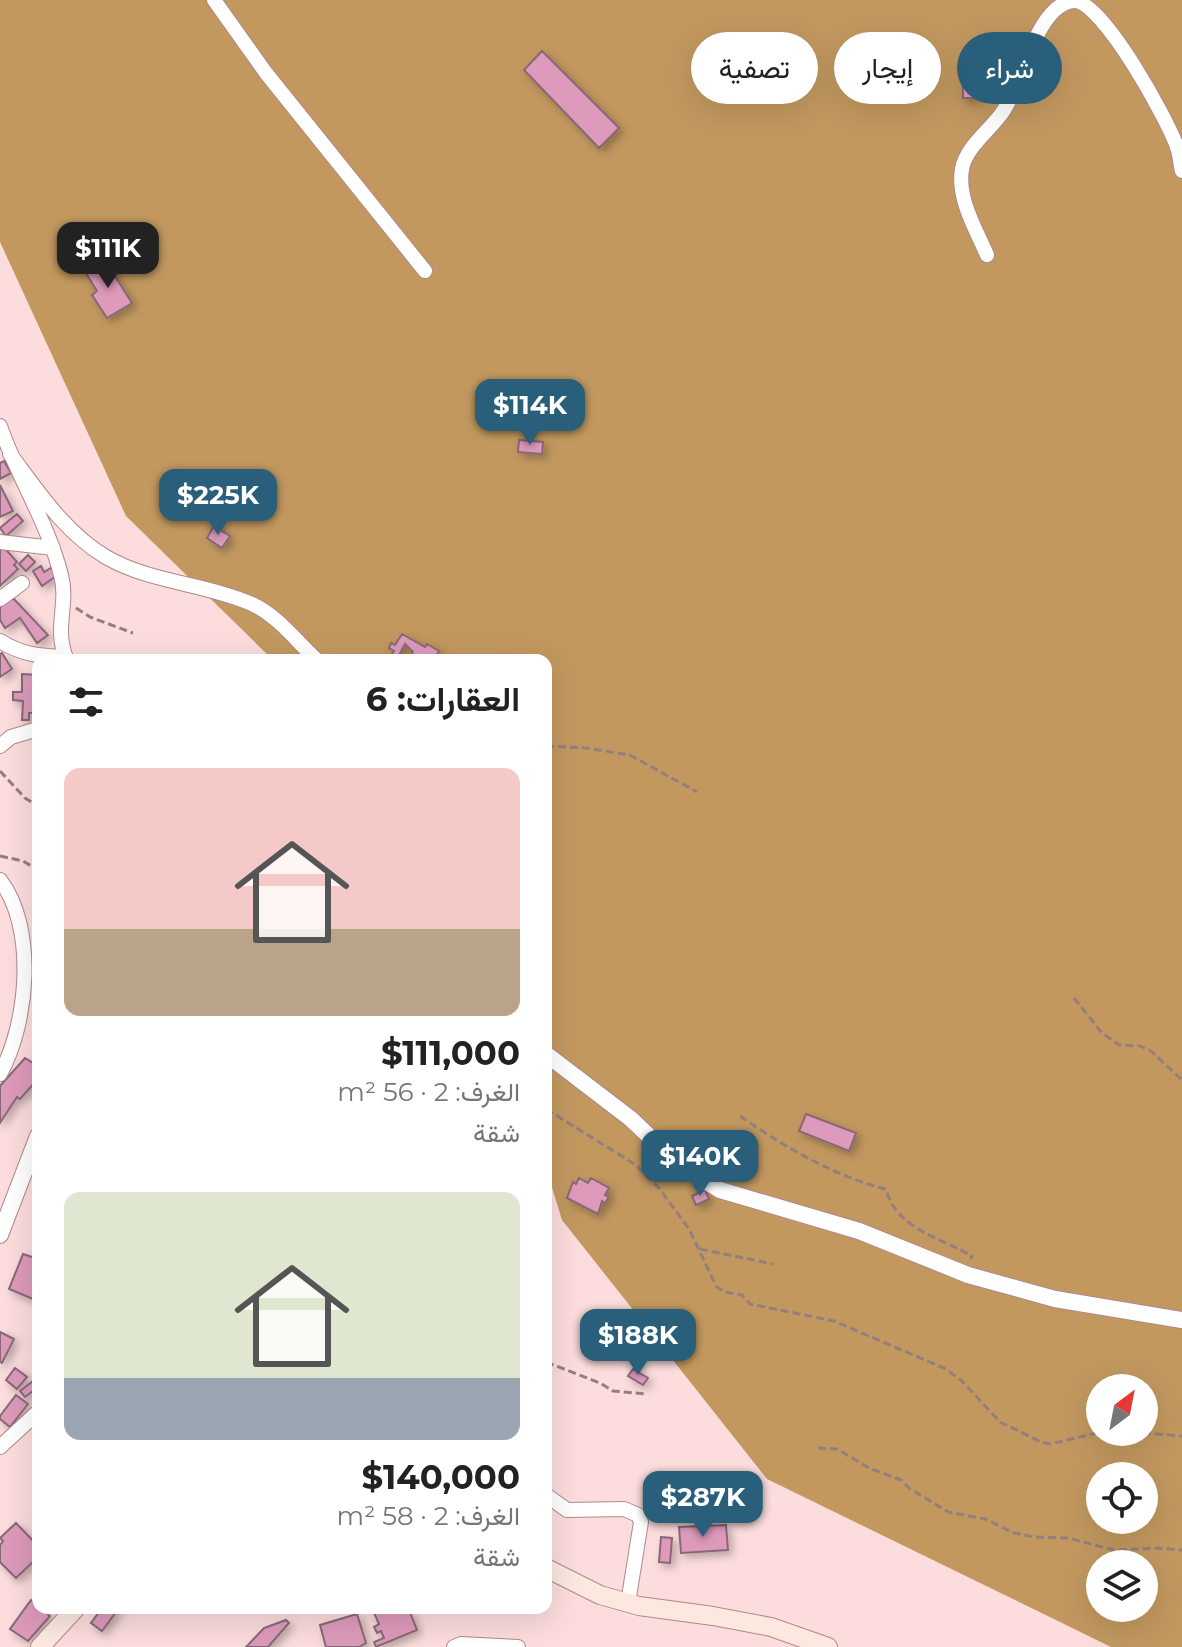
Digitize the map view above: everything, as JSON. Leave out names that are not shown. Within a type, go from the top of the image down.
[{"type":"main road","points":[[552,1571],[600,1595],[628,1603],[771,1627],[828,1647]]},
{"type":"main road","points":[[40,1647],[70,1614]]},
{"type":"street","points":[[214,0],[266,73],[425,271]]},
{"type":"street","points":[[987,255],[960,185],[964,158],[1006,108],[1041,30],[1053,11],[1063,3],[1076,1],[1086,4],[1146,83],[1177,147],[1182,171]]},
{"type":"street","points":[[0,426],[53,548],[64,593],[59,629],[65,654]]},
{"type":"street","points":[[10,454],[67,527],[104,556],[148,577],[188,585],[253,605],[293,633],[312,654]]},
{"type":"street","points":[[0,542],[53,548]]},
{"type":"street","points":[[0,599],[22,583]]},
{"type":"street","points":[[0,641],[19,653],[32,656]]},
{"type":"street","points":[[0,746],[11,737],[32,731]]},
{"type":"street","points":[[0,880],[19,913],[24,970],[22,1004],[6,1063],[0,1074]]},
{"type":"street","points":[[552,1059],[631,1119],[677,1163],[711,1185],[859,1231],[968,1275],[1055,1299],[1182,1320]]},
{"type":"street","points":[[0,1235],[32,1152]]},
{"type":"street","points":[[0,1447],[32,1418]]},
{"type":"street","points":[[552,1499],[567,1510],[624,1509],[638,1515],[641,1522],[628,1603]]},
{"type":"street","points":[[454,1647],[461,1644],[518,1647]]},
{"type":"path","points":[[64,593],[80,612],[133,633]]},
{"type":"path","points":[[552,746],[630,755],[697,792]]},
{"type":"path","points":[[0,771],[32,802]]},
{"type":"path","points":[[0,856],[32,866]]},
{"type":"path","points":[[1074,998],[1102,1033],[1119,1045],[1140,1046],[1151,1051],[1182,1080]]},
{"type":"path","points":[[552,1113],[636,1165],[671,1202],[700,1249],[710,1277],[724,1292],[742,1295],[750,1304],[834,1321],[946,1369],[962,1381],[1000,1422],[1029,1437],[1050,1444],[1086,1436]]},
{"type":"path","points":[[740,1116],[780,1144],[866,1184],[886,1189],[890,1203],[916,1227],[972,1256],[968,1275]]},
{"type":"path","points":[[700,1249],[773,1264]]},
{"type":"path","points":[[552,1364],[613,1391],[646,1394]]},
{"type":"path","points":[[1158,1434],[1182,1436]]},
{"type":"path","points":[[818,1448],[837,1449],[869,1468],[901,1480],[948,1512],[985,1519],[1014,1533],[1068,1538],[1114,1550],[1182,1550]]},
{"type":"shaded area","points":[[0,0],[1182,0],[1182,1647],[1111,1647],[767,1479],[562,1220],[552,1188],[552,654],[267,654],[126,516],[0,242]]},
{"type":"building","points":[[542,51],[619,128],[599,148],[524,70]]},
{"type":"building","points":[[105,261],[132,303],[107,318],[92,295],[97,291],[86,273]]},
{"type":"building","points":[[519,440],[543,442],[542,454],[518,452]]},
{"type":"building","points":[[4,461],[11,473],[0,479],[0,463]]},
{"type":"building","points":[[0,485],[13,511],[0,517]]},
{"type":"building","points":[[17,514],[23,521],[6,536],[0,528]]},
{"type":"building","points":[[214,526],[230,536],[222,548],[207,538]]},
{"type":"building","points":[[0,543],[17,562],[14,565],[18,569],[0,586]]},
{"type":"building","points":[[28,555],[35,562],[26,571],[19,564]]},
{"type":"building","points":[[41,566],[44,572],[54,566],[59,574],[42,586],[33,571]]},
{"type":"building","points":[[13,598],[48,635],[37,643],[20,618],[5,628],[0,620],[0,606]]},
{"type":"building","points":[[402,634],[439,651],[437,654],[412,654],[405,644],[400,654],[392,654],[394,651],[389,648],[391,643],[395,645]]},
{"type":"building","points":[[0,654],[12,669],[0,677]]},
{"type":"building","points":[[22,674],[32,675],[32,713],[29,713],[29,720],[22,720],[23,701],[13,700],[13,692],[22,692]]},
{"type":"building","points":[[25,1058],[32,1062],[32,1086],[20,1099],[17,1097],[0,1123],[0,1086]]},
{"type":"building","points":[[806,1114],[856,1133],[849,1151],[799,1131]]},
{"type":"building","points":[[579,1178],[588,1183],[591,1178],[609,1188],[605,1195],[609,1197],[605,1203],[602,1201],[598,1214],[567,1198],[573,1182],[576,1184]]},
{"type":"building","points":[[705,1190],[709,1199],[696,1205],[692,1196]]},
{"type":"building","points":[[23,1254],[32,1257],[32,1299],[9,1289]]},
{"type":"building","points":[[0,1332],[14,1339],[2,1363],[0,1362]]},
{"type":"building","points":[[15,1368],[27,1377],[17,1389],[6,1380]]},
{"type":"building","points":[[633,1369],[648,1378],[643,1385],[628,1376]]},
{"type":"building","points":[[32,1382],[32,1392],[25,1397],[20,1391]]},
{"type":"building","points":[[16,1395],[28,1404],[10,1427],[0,1416]]},
{"type":"building","points":[[16,1523],[32,1540],[32,1563],[16,1578],[0,1562],[0,1545],[3,1541],[0,1538]]},
{"type":"building","points":[[726,1525],[728,1550],[681,1553],[679,1527]]},
{"type":"building","points":[[661,1537],[672,1538],[670,1563],[659,1562]]},
{"type":"building","points":[[31,1600],[32,1614],[50,1616],[28,1641],[10,1629]]},
{"type":"building","points":[[98,1614],[115,1614],[102,1631],[91,1623]]},
{"type":"building","points":[[357,1614],[366,1643],[359,1647],[326,1647],[320,1625]]},
{"type":"building","points":[[375,1614],[411,1614],[417,1630],[376,1647],[374,1642],[384,1638],[381,1631],[377,1633],[374,1627],[379,1624]]},
{"type":"building","points":[[286,1620],[289,1623],[268,1647],[246,1647],[264,1628]]}]
